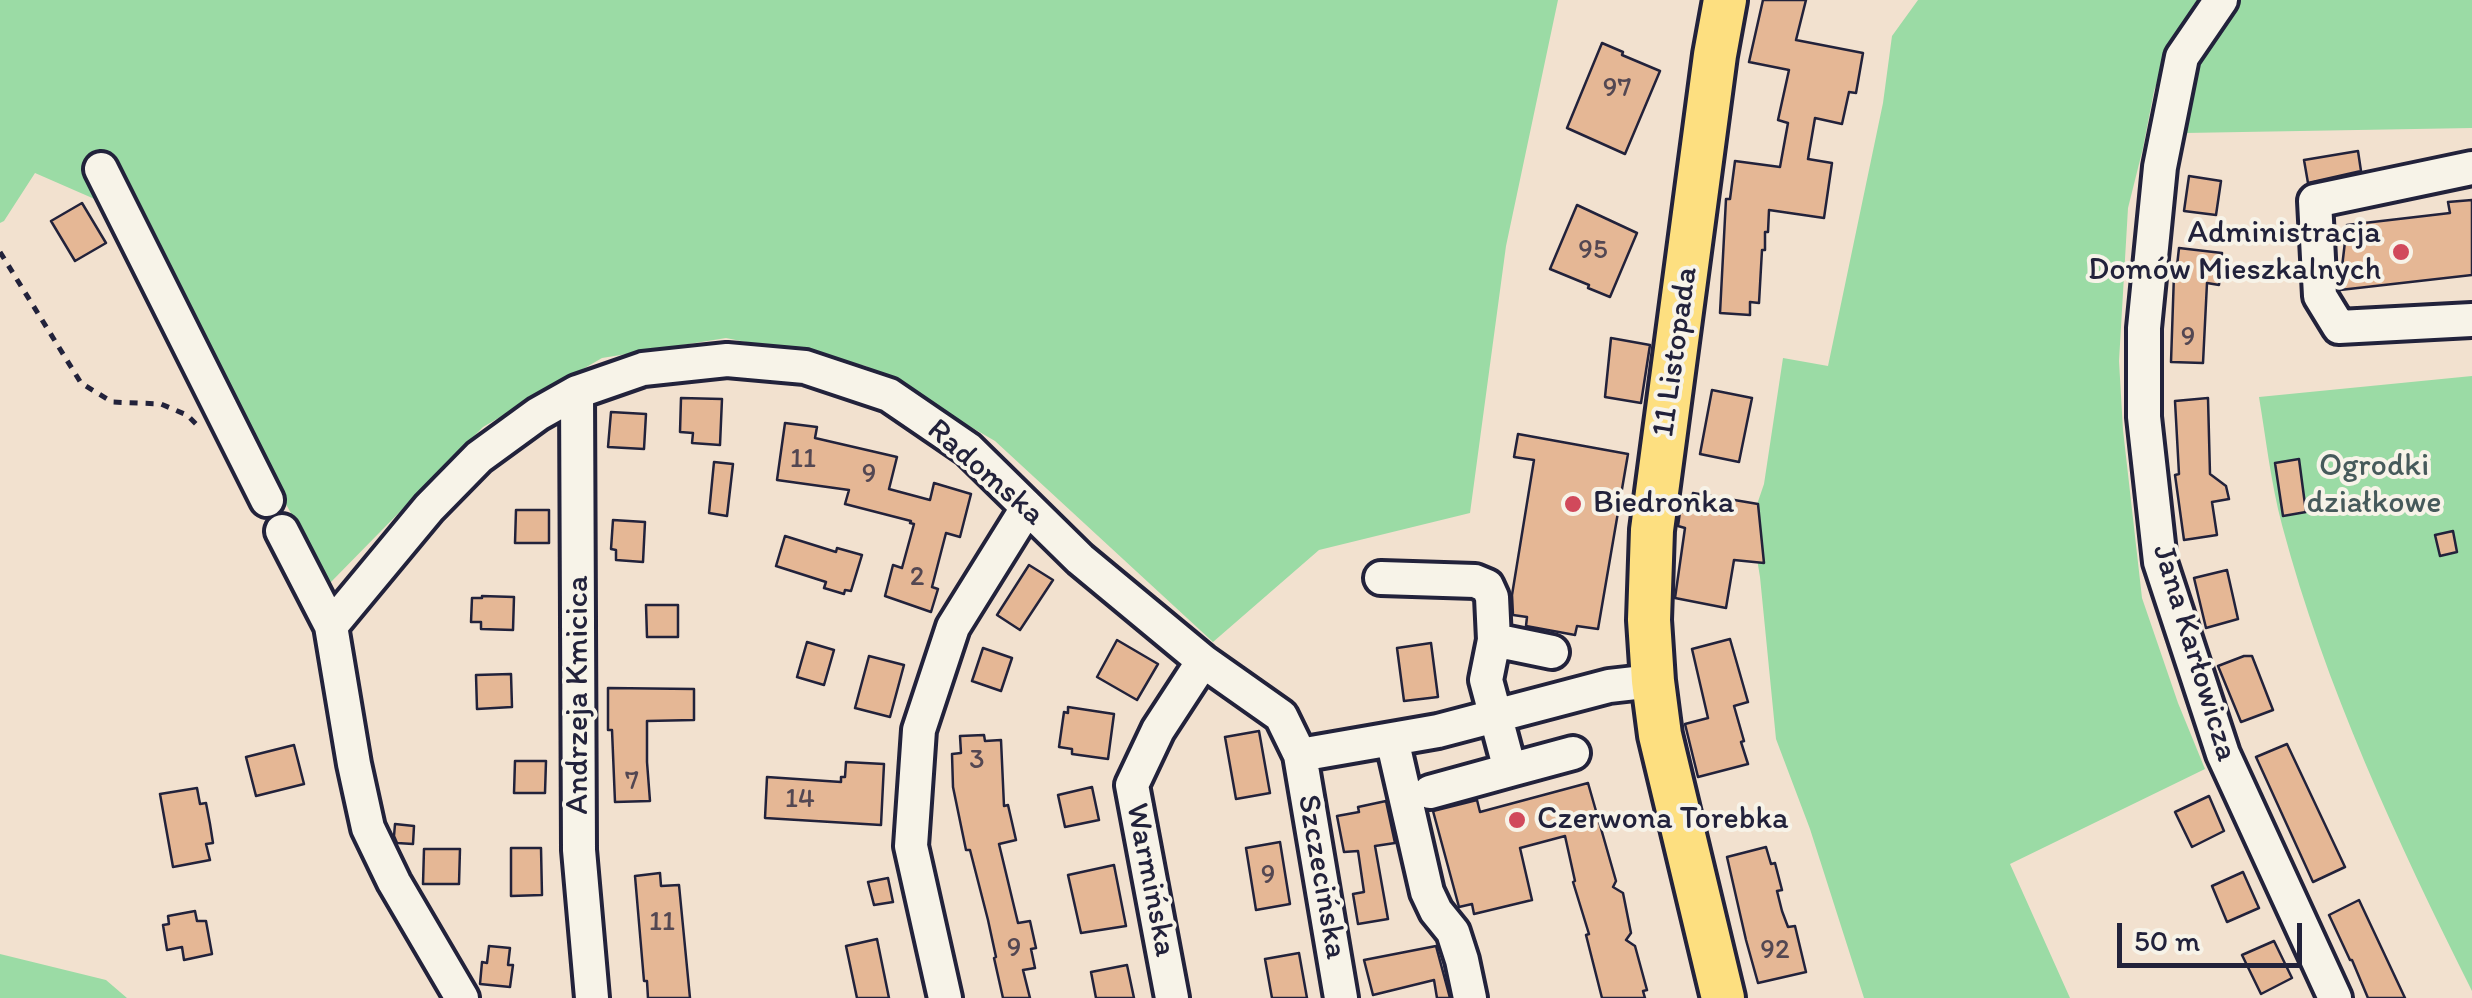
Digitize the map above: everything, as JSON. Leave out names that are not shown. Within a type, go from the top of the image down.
[{"type":"main road","name":"11 Listopada","points":[[1723,998],[1660,735],[1649,620],[1652,530],[1725,0]]},
{"type":"street","name":"Jana Karłowicza","points":[[2221,0],[2182,56],[2160,168],[2144,328],[2144,417],[2160,562],[2223,754],[2335,998]]},
{"type":"street","points":[[2472,168],[2315,201],[2320,296],[2339,327],[2472,320]]},
{"type":"street","points":[[102,169],[267,500]]},
{"type":"street","name":"Radomska","points":[[330,626],[430,508],[479,457],[538,414],[577,392],[644,369],[726,360],[805,368],[888,395],[968,450],[1080,560],[1203,661],[1281,716],[1300,756]]},
{"type":"street","name":"Andrzeja Kmicica","points":[[577,392],[579,850],[592,998]]},
{"type":"street","points":[[945,998],[911,846],[919,730],[953,628],[1026,508]]},
{"type":"street","points":[[282,531],[330,626],[368,828],[394,882],[462,998]]},
{"type":"street","points":[[1382,578],[1475,581],[1486,586],[1492,597],[1494,640],[1486,680],[1510,770]]},
{"type":"street","points":[[1494,640],[1552,652]]},
{"type":"street","name":"Warmińska","points":[[1172,998],[1132,785],[1158,730],[1203,661]]},
{"type":"street","points":[[1300,756],[1438,731],[1609,686],[1653,680]]},
{"type":"street","points":[[1392,739],[1427,892],[1453,932],[1470,998]]},
{"type":"street","points":[[1430,792],[1573,753]]},
{"type":"street","name":"Szczecińska","points":[[1300,756],[1341,998]]},
{"type":"path","points":[[0,252],[81,382],[112,402],[160,404],[187,414],[200,429]]},
{"type":"green space","points":[[0,0],[1558,0],[1506,246],[1470,513],[1319,550],[1213,642],[995,441],[866,366],[726,338],[602,358],[483,427],[330,583],[122,211],[35,173],[0,223]]},
{"type":"green space","points":[[1918,0],[2199,0],[2170,48],[2154,91],[2128,208],[2119,361],[2142,598],[2205,769],[2010,864],[2070,998],[1864,998],[1810,829],[1776,739],[1751,522],[1764,484],[1783,358],[1828,366],[1883,103],[1892,36]]},
{"type":"green space","points":[[2234,0],[2472,0],[2472,128],[2185,133],[2199,63]]},
{"type":"green space","name":"Ogrodki działkowe","points":[[2472,376],[2472,991],[2390,820],[2319,645],[2278,509],[2259,397]]},
{"type":"green space","points":[[0,954],[106,980],[127,998],[0,998]]},
{"type":"building","points":[[1763,0],[1806,0],[1796,40],[1863,53],[1856,93],[1849,92],[1842,124],[1815,118],[1808,159],[1832,163],[1824,218],[1769,210],[1759,303],[1750,302],[1750,315],[1720,313],[1726,199],[1730,199],[1735,161],[1780,167],[1788,123],[1778,120],[1789,70],[1749,62]]},
{"type":"building","points":[[1602,43],[1660,71],[1625,154],[1567,128]]},
{"type":"building","points":[[2358,151],[2361,171],[2308,183],[2304,160]]},
{"type":"building","points":[[2189,176],[2221,181],[2216,215],[2184,211]]},
{"type":"building","name":"Administracja Domów Mieszkalnych","points":[[2472,200],[2472,275],[2340,290],[2338,267],[2342,267],[2347,225],[2450,213],[2448,202]]},
{"type":"building","points":[[82,203],[106,243],[75,261],[51,221]]},
{"type":"building","points":[[1577,205],[1637,233],[1610,297],[1550,269]]},
{"type":"building","points":[[2179,248],[2222,253],[2219,285],[2207,283],[2203,363],[2171,362],[2174,274]]},
{"type":"building","points":[[1611,338],[1650,345],[1641,403],[1605,397]]},
{"type":"building","points":[[1712,390],[1752,398],[1739,462],[1700,454]]},
{"type":"building","points":[[681,398],[722,399],[720,445],[692,443],[693,433],[680,432]]},
{"type":"building","points":[[2208,398],[2210,474],[2226,486],[2229,499],[2212,502],[2217,535],[2184,540],[2175,475],[2179,474],[2175,401]]},
{"type":"building","points":[[611,412],[646,414],[644,449],[608,447]]},
{"type":"building","points":[[785,423],[817,427],[815,438],[897,457],[889,489],[930,500],[934,483],[971,494],[960,537],[946,533],[932,587],[938,589],[931,612],[885,596],[893,565],[902,568],[914,524],[911,521],[845,504],[849,490],[777,480]]},
{"type":"building","name":"Biedronka","points":[[1518,434],[1628,454],[1598,629],[1577,626],[1575,635],[1526,626],[1527,617],[1513,615],[1512,595],[1534,460],[1514,457]]},
{"type":"building","points":[[2299,459],[2306,512],[2283,516],[2275,463]]},
{"type":"building","points":[[714,462],[733,464],[727,516],[709,513]]},
{"type":"building","points":[[1693,493],[1758,504],[1764,563],[1734,560],[1726,608],[1675,598],[1685,528],[1678,526],[1680,512],[1689,512]]},
{"type":"building","points":[[516,510],[549,510],[549,543],[515,543]]},
{"type":"building","points":[[613,520],[645,522],[643,562],[616,560],[616,550],[611,549]]},
{"type":"building","points":[[2453,531],[2457,552],[2440,556],[2435,535]]},
{"type":"building","points":[[785,536],[836,552],[837,548],[862,555],[851,591],[845,590],[844,594],[824,588],[826,582],[776,566]]},
{"type":"building","points":[[1029,565],[1053,580],[1020,630],[997,615]]},
{"type":"building","points":[[2227,570],[2238,619],[2206,628],[2194,578]]},
{"type":"building","points":[[514,597],[513,630],[481,629],[481,622],[471,622],[472,598]]},
{"type":"building","points":[[646,605],[678,605],[678,637],[647,637]]},
{"type":"building","points":[[1730,639],[1748,702],[1734,706],[1748,764],[1698,777],[1685,724],[1708,718],[1692,649]]},
{"type":"building","points":[[1117,640],[1158,664],[1137,700],[1097,677]]},
{"type":"building","points":[[807,642],[834,650],[824,685],[797,677]]},
{"type":"building","points":[[1431,643],[1438,697],[1404,701],[1397,648]]},
{"type":"building","points":[[983,648],[1012,658],[1001,691],[972,681]]},
{"type":"building","points":[[869,656],[904,665],[890,717],[855,708]]},
{"type":"building","points":[[2252,656],[2273,710],[2241,722],[2218,666]]},
{"type":"building","points":[[511,674],[512,707],[477,709],[476,675]]},
{"type":"building","points":[[608,688],[694,689],[694,720],[647,721],[650,801],[615,802]]},
{"type":"building","points":[[1068,707],[1114,714],[1108,759],[1072,754],[1072,749],[1059,747]]},
{"type":"building","points":[[1259,731],[1270,793],[1236,799],[1225,737]]},
{"type":"building","points":[[984,735],[985,741],[1001,740],[1004,806],[1008,805],[1016,840],[999,844],[1018,923],[1030,921],[1036,948],[1031,949],[1035,968],[1023,970],[1030,998],[1003,998],[988,920],[970,850],[966,850],[953,787],[952,754],[961,753],[960,736]]},
{"type":"building","points":[[2287,744],[2345,867],[2313,882],[2256,757]]},
{"type":"building","points":[[294,745],[304,784],[256,796],[246,757]]},
{"type":"building","points":[[515,761],[546,761],[545,793],[514,793]]},
{"type":"building","points":[[846,762],[884,764],[881,825],[765,818],[767,777],[841,782]]},
{"type":"building","points":[[1588,783],[1616,881],[1613,887],[1623,893],[1631,933],[1626,940],[1635,946],[1647,990],[1643,991],[1645,998],[1602,998],[1565,836],[1520,848],[1532,900],[1474,914],[1472,904],[1459,907],[1433,811],[1477,800],[1480,812]]},
{"type":"building","points":[[1092,787],[1099,820],[1065,827],[1058,795]]},
{"type":"building","points":[[197,788],[200,804],[206,803],[210,824],[213,843],[206,844],[210,860],[173,867],[160,794]]},
{"type":"building","points":[[2209,796],[2224,831],[2192,847],[2175,812]]},
{"type":"building","points":[[1386,801],[1395,843],[1375,846],[1388,919],[1358,924],[1353,894],[1364,892],[1358,851],[1344,852],[1337,816]]},
{"type":"building","points":[[395,824],[414,826],[413,844],[397,843]]},
{"type":"building","points":[[1280,842],[1290,904],[1256,910],[1246,848]]},
{"type":"building","points":[[1766,847],[1782,890],[1777,891],[1782,911],[1788,927],[1795,926],[1806,972],[1758,983],[1727,857]]},
{"type":"building","points":[[511,848],[541,848],[542,895],[511,896]]},
{"type":"building","points":[[424,849],[460,849],[459,884],[423,884]]},
{"type":"building","points":[[1114,865],[1126,926],[1081,933],[1068,875]]},
{"type":"building","points":[[2243,872],[2259,908],[2227,922],[2212,886]]},
{"type":"building","points":[[660,873],[661,886],[679,885],[690,998],[648,998],[635,876]]},
{"type":"building","points":[[888,878],[893,902],[874,905],[868,882]]},
{"type":"building","points":[[2359,900],[2405,998],[2368,998],[2350,960],[2329,915]]},
{"type":"building","points":[[195,911],[197,921],[206,921],[212,954],[184,960],[182,947],[167,950],[163,925],[169,924],[168,916]]},
{"type":"building","points":[[877,939],[889,998],[857,998],[846,946]]},
{"type":"building","points":[[2274,941],[2292,978],[2261,994],[2242,955]]},
{"type":"building","points":[[489,946],[510,948],[510,987],[480,984],[482,962],[487,963]]},
{"type":"building","points":[[1436,946],[1450,998],[1437,998],[1434,980],[1373,995],[1364,960]]},
{"type":"building","points":[[1299,953],[1307,998],[1272,998],[1265,959]]},
{"type":"building","points":[[1127,965],[1134,998],[1096,998],[1091,972]]},
{"type":"place","name":"Administracja Domów Mieszkalnych","points":[[2401,252]]},
{"type":"place","name":"Biedronka","points":[[1573,504]]},
{"type":"place","name":"Czerwona Torebka","points":[[1517,820]]}]
